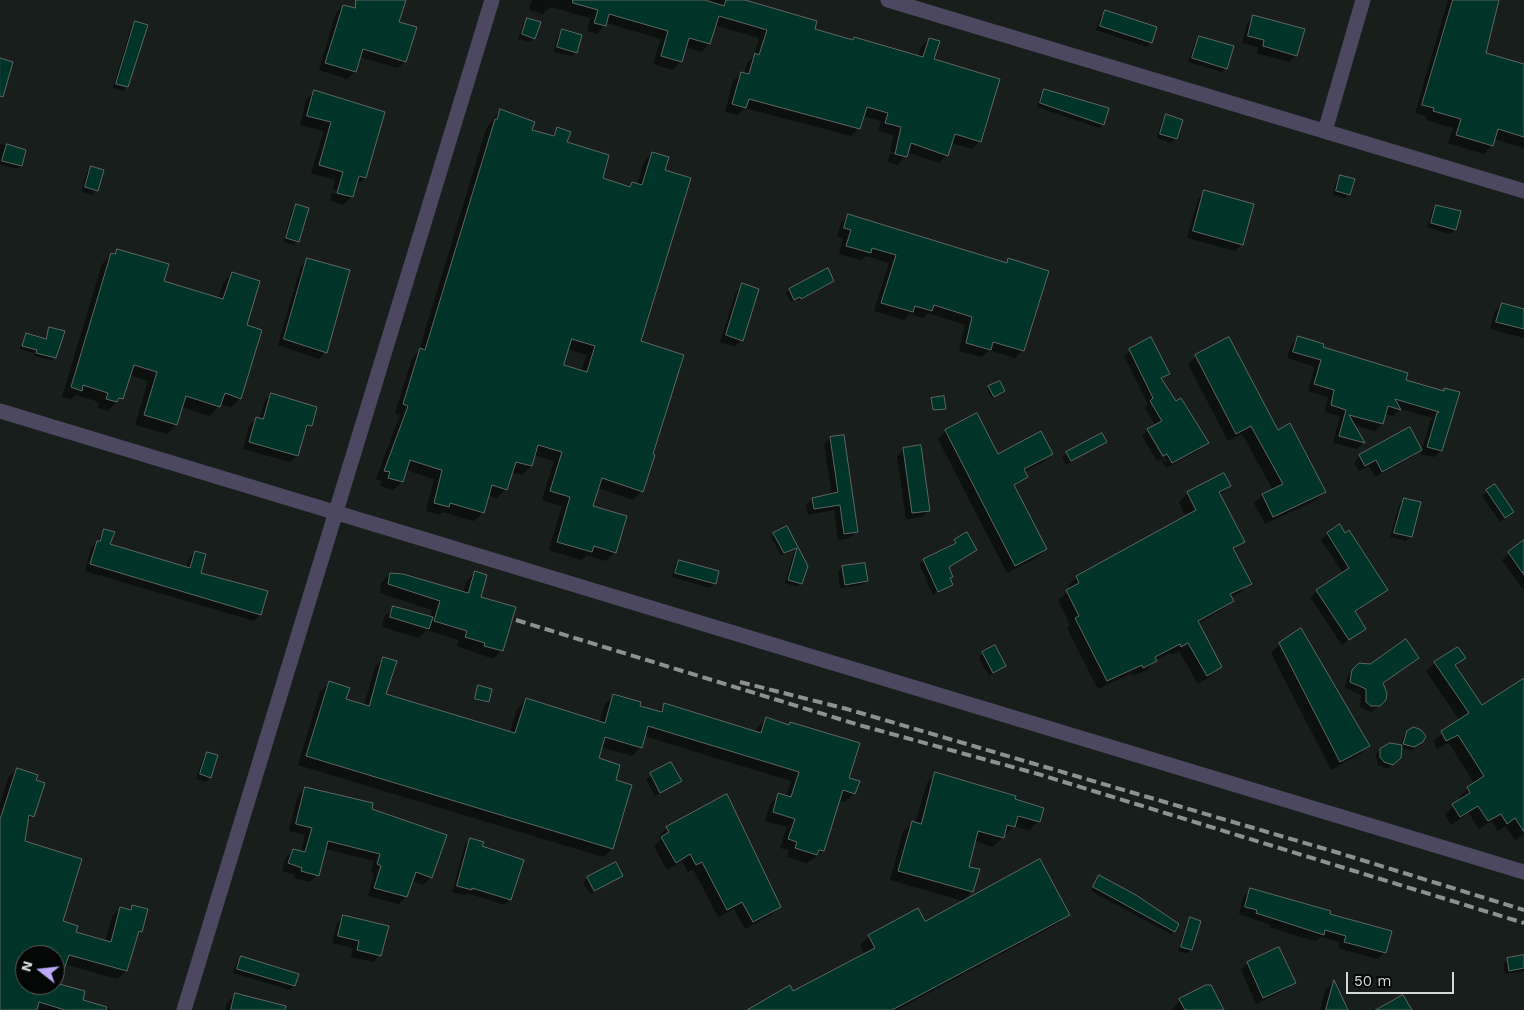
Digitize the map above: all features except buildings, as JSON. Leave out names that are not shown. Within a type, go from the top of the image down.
[{"type":"lane","points":[[184,1010],[492,0]]},
{"type":"lane","points":[[888,0],[1524,191]]},
{"type":"lane","points":[[1325,131],[1363,0]]},
{"type":"lane","points":[[0,411],[1524,872]]},
{"type":"railway","points":[[516,620],[859,725],[1038,774],[1524,923]]},
{"type":"railway","points":[[740,682],[847,709],[1339,853],[1524,910]]}]
